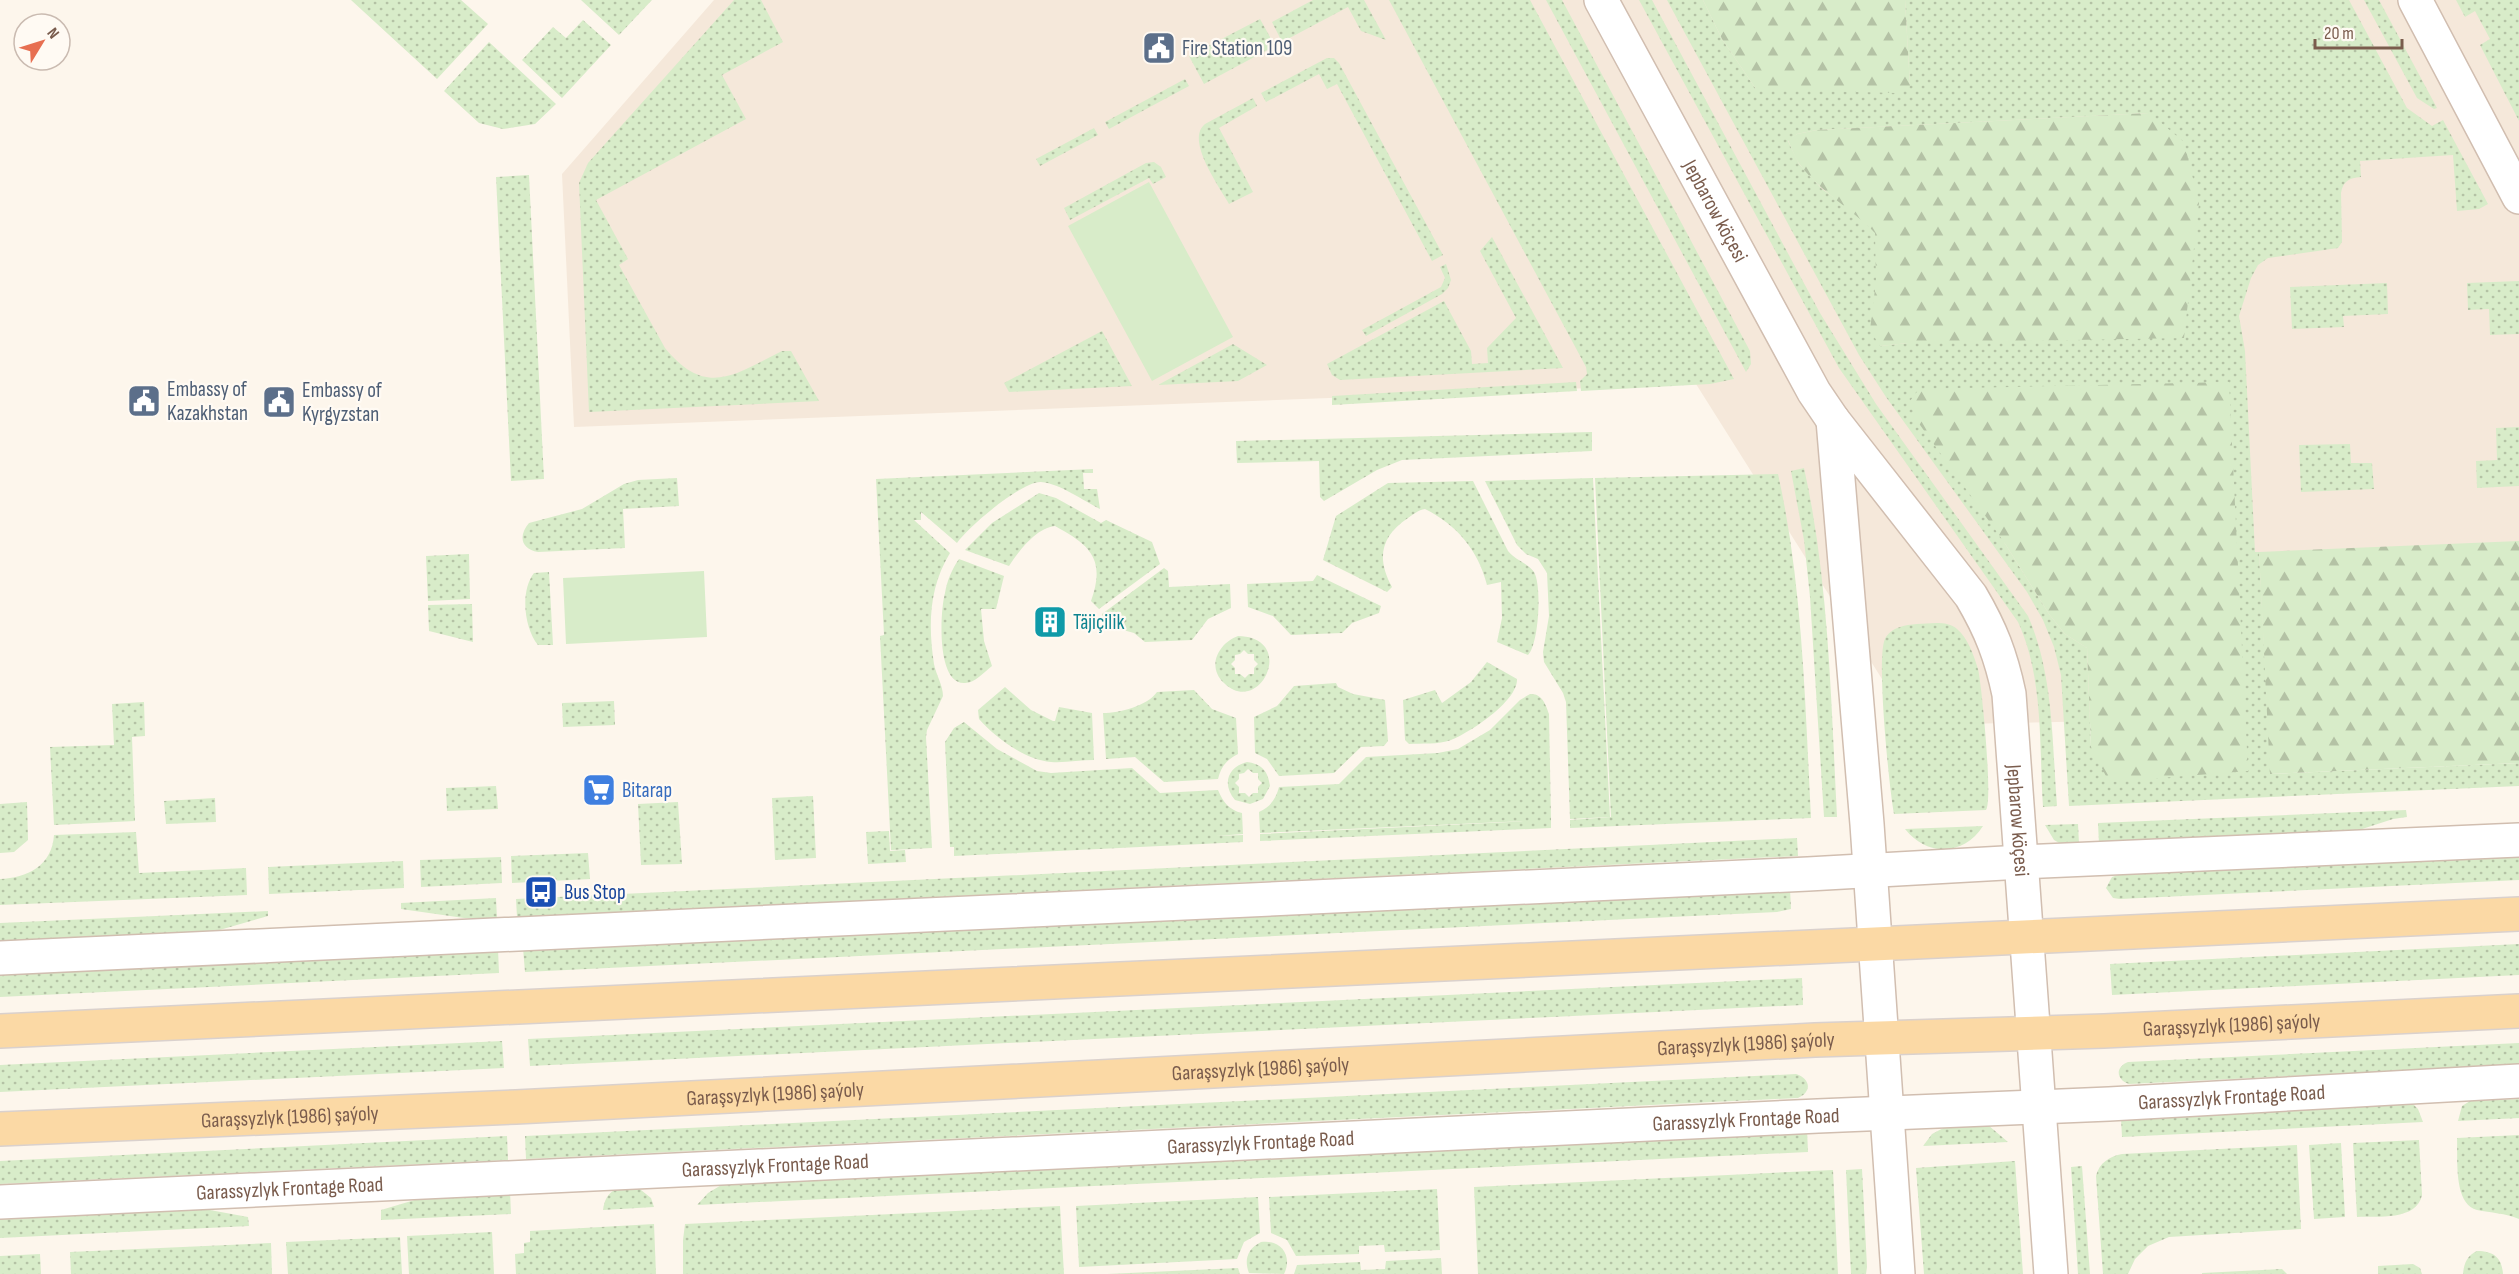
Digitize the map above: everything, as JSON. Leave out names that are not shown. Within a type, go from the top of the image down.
[{"type":"main road","points":[[0,1030],[2519,914]]},
{"type":"main road","name":"Garaşsyzlyk (1986) şaýoly","points":[[0,1129],[516,1107],[1882,1039],[2519,1011]]},
{"type":"street","name":"Jepbarow köçesi","points":[[1602,0],[1814,392],[1833,420],[1971,596],[1988,624],[2000,655],[2009,694],[2051,1274]]},
{"type":"street","points":[[2415,0],[2519,197]]},
{"type":"street","name":"Jepbarow köçesi","points":[[1833,420],[1870,871],[1898,1274]]},
{"type":"street","points":[[0,958],[2519,840]]},
{"type":"street","name":"Garassyzlyk Frontage Road","points":[[0,1202],[1887,1112],[2039,1107],[2519,1081]]},
{"type":"shaded area","points":[[714,0],[2519,0],[2519,713],[1911,725],[1696,384],[574,427],[562,174]]},
{"type":"green space","points":[[351,0],[461,0],[488,24],[437,79]]},
{"type":"green space","points":[[581,0],[652,0],[619,35]]},
{"type":"green space","points":[[734,0],[761,0],[783,42],[722,75],[746,119],[596,200],[628,259],[619,265],[665,348],[680,363],[694,373],[707,377],[721,377],[735,374],[782,351],[791,351],[819,401],[589,412],[579,183],[588,163]]},
{"type":"green space","points":[[1313,0],[1364,0],[1386,40],[1361,31],[1348,7],[1282,42],[1272,22]]},
{"type":"green space","points":[[1389,0],[1530,0],[1734,379],[1710,384],[1581,391],[1580,381],[1587,374],[1586,367]]},
{"type":"green space","points":[[1546,0],[1562,0],[1750,351],[1751,364],[1746,372]]},
{"type":"green space","points":[[1639,0],[1652,0],[1820,313],[1876,404],[2028,616],[2037,639],[2047,686],[2057,806],[2043,807],[2036,689],[2032,666],[2018,622],[1839,368]]},
{"type":"green space","points":[[1667,0],[1703,0],[1722,39],[1756,89],[1910,86],[1905,0],[2349,0],[2407,108],[2432,126],[2443,120],[2488,204],[2479,209],[2457,211],[2453,155],[2360,161],[2361,177],[2347,181],[2342,189],[2342,242],[2338,248],[2268,258],[2258,265],[2251,278],[2239,316],[2245,351],[2255,552],[2259,552],[2271,774],[2519,763],[2519,786],[2069,806],[2061,675],[2054,647],[2043,620],[2027,592],[1886,397],[1859,355]],"holes":[[[2149,113],[1908,343],[1880,346],[1876,233],[1854,212],[1822,189],[1799,164],[1788,141],[1797,134],[1817,130]],[[2004,542],[2248,771],[2091,747],[2087,648],[2065,634],[2049,614]]]},
{"type":"green space","points":[[1703,0],[1905,0],[1910,86],[1896,93],[1756,89],[1722,39]]},
{"type":"green space","points":[[2364,0],[2379,0],[2437,108],[2434,109],[2417,98]]},
{"type":"green space","points":[[2456,0],[2519,0],[2519,121],[2480,45],[2490,39],[2475,11],[2465,17]]},
{"type":"green space","points":[[1260,19],[1275,46],[1204,84],[1189,56]]},
{"type":"green space","points":[[583,20],[611,45],[562,98],[522,60],[553,27],[566,38]]},
{"type":"green space","points":[[489,42],[556,104],[535,124],[503,129],[479,123],[444,91]]},
{"type":"green space","points":[[1327,58],[1334,58],[1339,63],[1443,255],[1432,261],[1337,84],[1327,89],[1319,74],[1266,102],[1261,93]]},
{"type":"green space","points":[[1185,79],[1189,86],[1109,129],[1105,122]]},
{"type":"green space","points":[[1253,98],[1257,106],[1219,128],[1253,192],[1229,204],[1201,152],[1200,131],[1205,124]]},
{"type":"green space","points":[[2149,113],[2184,142],[2199,203],[2184,338],[1908,343],[1880,346],[1870,330],[1876,281],[1875,233],[1809,176],[1797,160],[1788,140],[1797,134],[1817,130]]},
{"type":"green space","points":[[1094,128],[1098,135],[1040,166],[1036,159]]},
{"type":"green space","points":[[1154,162],[1161,167],[1166,177],[1153,184],[1149,178],[1070,220],[1064,208],[1146,163]]},
{"type":"green space","points":[[529,175],[544,479],[511,481],[496,177]]},
{"type":"green space","points":[[1149,182],[1233,337],[1152,381],[1068,226]]},
{"type":"green space","points":[[1492,237],[1563,368],[1340,380],[1332,375],[1327,364],[1444,301],[1471,351],[1472,364],[1488,363],[1487,348],[1516,318],[1480,251]]},
{"type":"green space","points":[[1446,264],[1451,280],[1448,288],[1442,294],[1366,336],[1362,330],[1441,287],[1445,278],[1440,267]]},
{"type":"green space","points":[[2519,281],[2519,334],[2490,335],[2489,309],[2468,310],[2467,283]]},
{"type":"green space","points":[[2387,283],[2388,314],[2343,316],[2344,327],[2292,329],[2290,287]]},
{"type":"green space","points":[[1102,331],[1132,386],[1009,392],[1004,383]]},
{"type":"green space","points":[[1233,344],[1267,365],[1238,381],[1158,385]]},
{"type":"green space","points":[[1576,382],[1577,391],[1332,405],[1332,396]]},
{"type":"green space","points":[[2229,382],[2248,771],[2109,782],[2091,747],[2087,648],[2065,634],[2049,614],[2004,542],[1915,418],[1910,401],[1919,389]]},
{"type":"green space","points":[[2519,427],[2519,486],[2477,488],[2476,461],[2497,460],[2496,428]]},
{"type":"green space","points":[[1592,432],[1592,451],[1402,460],[1377,470],[1324,501],[1320,497],[1319,461],[1237,463],[1236,441]]},
{"type":"green space","points":[[2350,444],[2351,463],[2372,463],[2374,489],[2301,492],[2299,445]]},
{"type":"green space","points":[[1804,468],[1824,597],[1837,817],[1824,817],[1810,597],[1804,540],[1791,471]]},
{"type":"green space","points":[[1093,469],[1093,473],[1083,473],[1084,489],[1097,489],[1100,509],[1064,489],[1041,482],[1021,489],[1009,497],[983,516],[957,543],[921,512],[921,520],[914,520],[950,553],[934,593],[931,621],[934,664],[943,696],[926,737],[932,848],[891,850],[880,636],[884,635],[876,479]]},
{"type":"green space","points":[[1778,474],[1798,602],[1811,818],[1570,828],[1570,820],[1611,817],[1595,478]]},
{"type":"green space","points":[[677,478],[679,506],[623,509],[625,548],[538,552],[528,548],[523,541],[523,533],[529,523],[582,509],[624,484],[638,480]]},
{"type":"green space","points":[[1593,478],[1610,817],[1570,819],[1566,702],[1544,662],[1543,652],[1549,616],[1547,573],[1538,559],[1526,554],[1517,545],[1485,481]]},
{"type":"green space","points":[[1473,481],[1508,551],[1534,572],[1539,601],[1535,639],[1528,655],[1497,642],[1502,618],[1501,582],[1487,585],[1478,561],[1465,540],[1447,523],[1425,509],[1416,512],[1399,525],[1387,540],[1383,557],[1384,567],[1392,587],[1387,592],[1323,560],[1336,516],[1388,483]]},
{"type":"green space","points":[[1039,493],[1056,498],[1101,523],[1106,520],[1152,542],[1160,564],[1099,609],[1091,601],[1097,574],[1092,555],[1078,540],[1055,526],[1035,536],[1023,547],[1009,566],[965,550],[992,523]]},
{"type":"green space","points":[[2519,541],[2519,763],[2270,774],[2259,552]]},
{"type":"green space","points":[[469,554],[470,599],[428,601],[426,556]]},
{"type":"green space","points":[[959,559],[1004,576],[996,609],[981,609],[984,641],[992,666],[969,683],[956,680],[949,672],[942,646],[943,602],[950,575]]},
{"type":"green space","points":[[1164,568],[1168,571],[1169,587],[1230,584],[1231,608],[1208,619],[1192,640],[1145,642],[1134,633],[1105,625],[1102,614]]},
{"type":"green space","points":[[704,571],[707,637],[566,644],[563,578]]},
{"type":"green space","points":[[549,572],[553,645],[538,645],[533,638],[527,619],[525,599],[534,573]]},
{"type":"green space","points":[[1317,575],[1381,606],[1379,613],[1352,623],[1342,633],[1291,635],[1273,616],[1248,607],[1247,584],[1313,581]]},
{"type":"green space","points":[[472,604],[473,642],[429,631],[428,605]]},
{"type":"green space","points":[[1938,623],[1953,626],[1964,637],[1975,659],[1980,680],[1986,743],[1988,802],[1986,810],[1894,814],[1884,723],[1883,651],[1885,639],[1891,632],[1903,626]]},
{"type":"green space","points":[[1238,636],[1256,640],[1266,649],[1269,661],[1267,673],[1260,684],[1250,691],[1237,691],[1224,683],[1216,669],[1220,649]],"holes":[[[1244,650],[1248,654],[1254,654],[1254,660],[1258,664],[1254,668],[1254,674],[1249,674],[1245,678],[1240,674],[1235,674],[1235,668],[1231,664],[1235,660],[1235,655]]]},
{"type":"green space","points":[[1487,662],[1517,679],[1510,697],[1501,706],[1469,731],[1446,742],[1409,744],[1405,740],[1403,700],[1435,690],[1442,703],[1471,682]]},
{"type":"green space","points":[[1336,683],[1338,687],[1353,694],[1385,700],[1388,741],[1384,746],[1361,747],[1334,773],[1279,776],[1267,759],[1255,753],[1254,717],[1277,706],[1294,686]]},
{"type":"green space","points":[[1005,687],[1031,710],[1053,721],[1055,721],[1059,707],[1092,713],[1094,760],[1056,762],[1041,760],[1021,753],[994,733],[979,719],[978,710]]},
{"type":"green space","points":[[1194,690],[1212,709],[1236,718],[1238,754],[1225,764],[1218,779],[1164,782],[1135,757],[1106,759],[1103,713],[1133,708],[1153,697],[1157,692]]},
{"type":"green space","points":[[1530,694],[1538,695],[1545,703],[1549,714],[1551,820],[1260,833],[1259,812],[1272,802],[1279,787],[1339,784],[1366,757],[1438,753],[1458,749],[1490,730],[1520,700]]},
{"type":"green space","points":[[614,701],[615,725],[563,727],[562,703]]},
{"type":"green space","points":[[144,702],[145,736],[132,737],[135,821],[54,825],[50,747],[114,745],[112,704]]},
{"type":"green space","points":[[964,722],[997,749],[1037,771],[1051,773],[1132,768],[1160,793],[1218,790],[1227,805],[1242,813],[1243,834],[1216,836],[1243,835],[1243,842],[954,856],[954,847],[950,847],[945,742],[954,728]]},
{"type":"green space","points":[[1252,763],[1266,772],[1270,786],[1263,799],[1250,804],[1235,800],[1231,794],[1229,777],[1240,764]],"holes":[[[1248,769],[1253,773],[1258,773],[1258,779],[1262,783],[1258,787],[1258,793],[1253,793],[1249,797],[1245,793],[1239,793],[1239,787],[1235,783],[1239,779],[1239,774]]]},
{"type":"green space","points":[[496,786],[498,809],[447,811],[446,788]]},
{"type":"green space","points":[[813,796],[816,858],[775,860],[772,798]]},
{"type":"green space","points":[[215,798],[216,822],[166,824],[164,801]]},
{"type":"green space","points":[[27,802],[28,840],[14,852],[0,853],[0,804]]},
{"type":"green space","points":[[678,802],[682,864],[641,865],[638,804]]},
{"type":"green space","points":[[2406,810],[2407,817],[2356,831],[2099,844],[2098,823]]},
{"type":"green space","points":[[1551,820],[1551,828],[1260,841],[1260,834]]},
{"type":"green space","points":[[2078,824],[2079,844],[2061,844],[2054,840],[2045,825]]},
{"type":"green space","points":[[1983,826],[1966,843],[1956,848],[1945,849],[1924,845],[1905,829]]},
{"type":"green space","points":[[889,831],[890,851],[905,850],[906,862],[868,864],[866,832]]},
{"type":"green space","points":[[136,832],[139,873],[246,868],[247,895],[0,905],[0,879],[20,876],[36,868],[49,855],[54,835]]},
{"type":"green space","points":[[1797,838],[1798,856],[517,917],[516,899]]},
{"type":"green space","points":[[588,853],[590,879],[512,883],[511,856]]},
{"type":"green space","points":[[2519,855],[2519,880],[2120,899],[2113,898],[2106,888],[2112,877],[2118,875]]},
{"type":"green space","points":[[501,857],[502,883],[421,887],[420,860]]},
{"type":"green space","points":[[403,861],[404,888],[269,894],[268,867]]},
{"type":"green space","points":[[1790,889],[1791,909],[1777,912],[525,972],[523,948]]},
{"type":"green space","points":[[496,898],[497,919],[464,918],[401,909],[401,903]]},
{"type":"green space","points":[[268,911],[268,916],[216,931],[192,934],[0,943],[0,923]]},
{"type":"green space","points":[[2519,944],[2519,975],[2112,995],[2110,964]]},
{"type":"green space","points":[[498,949],[499,973],[0,997],[0,973]]},
{"type":"green space","points":[[1802,978],[1803,1005],[530,1066],[528,1039]]},
{"type":"green space","points":[[502,1041],[504,1068],[0,1092],[0,1065]]},
{"type":"green space","points":[[2519,1043],[2519,1065],[2129,1084],[2122,1080],[2119,1073],[2121,1067],[2128,1062]]},
{"type":"green space","points":[[1796,1074],[1805,1079],[1808,1086],[1806,1092],[1798,1098],[526,1159],[525,1136]]},
{"type":"green space","points":[[2519,1099],[2519,1118],[2458,1121],[2462,1106],[2470,1101]]},
{"type":"green space","points":[[2413,1104],[2418,1109],[2423,1122],[2122,1137],[2121,1118]]},
{"type":"green space","points":[[1953,1123],[1988,1125],[2008,1142],[1923,1146],[1932,1134]]},
{"type":"green space","points":[[1807,1129],[1808,1152],[697,1205],[708,1193],[723,1184]]},
{"type":"green space","points":[[2519,1135],[2519,1219],[2477,1210],[2469,1206],[2460,1190],[2458,1179],[2457,1138]]},
{"type":"green space","points":[[507,1136],[508,1160],[0,1184],[0,1161]]},
{"type":"green space","points":[[2419,1140],[2422,1195],[2419,1203],[2405,1213],[2357,1217],[2353,1143]]},
{"type":"green space","points":[[2341,1143],[2345,1217],[2314,1219],[2309,1145]]},
{"type":"green space","points":[[2297,1145],[2301,1229],[2169,1237],[2148,1246],[2135,1259],[2128,1274],[2103,1274],[2096,1176],[2102,1164],[2109,1158],[2122,1154]]},
{"type":"green space","points":[[2015,1161],[2023,1274],[1924,1274],[1916,1168]]},
{"type":"green space","points":[[2082,1166],[2090,1274],[2078,1274],[2071,1167]]},
{"type":"green space","points":[[1862,1169],[1867,1267],[1866,1274],[1851,1274],[1846,1170]]},
{"type":"green space","points":[[1833,1170],[1838,1274],[1478,1274],[1474,1187]]},
{"type":"green space","points":[[636,1186],[651,1198],[654,1207],[603,1210],[607,1198],[614,1190]]},
{"type":"green space","points":[[1437,1189],[1440,1250],[1385,1252],[1384,1245],[1359,1246],[1359,1254],[1296,1256],[1287,1240],[1271,1233],[1269,1197]]},
{"type":"green space","points":[[510,1191],[511,1214],[381,1220],[381,1210],[435,1194]]},
{"type":"green space","points":[[1258,1197],[1260,1233],[1244,1242],[1237,1259],[1079,1267],[1076,1206]]},
{"type":"green space","points":[[188,1206],[248,1217],[249,1226],[0,1238],[0,1215]]},
{"type":"green space","points":[[1060,1206],[1064,1274],[683,1274],[685,1224]]},
{"type":"green space","points":[[654,1224],[656,1274],[516,1274],[515,1254],[524,1253],[524,1243],[530,1242],[530,1231]]},
{"type":"green space","points":[[492,1232],[494,1274],[409,1274],[407,1236]]},
{"type":"green space","points":[[400,1237],[402,1274],[288,1274],[286,1242]]},
{"type":"green space","points":[[1261,1242],[1274,1243],[1283,1250],[1287,1261],[1284,1274],[1249,1273],[1248,1255]]},
{"type":"green space","points":[[271,1243],[272,1274],[71,1274],[70,1252]]},
{"type":"green space","points":[[2477,1251],[2488,1252],[2496,1256],[2503,1274],[2463,1274],[2467,1260]]},
{"type":"green space","points":[[40,1254],[41,1274],[0,1274],[0,1256]]},
{"type":"green space","points":[[1441,1258],[1442,1274],[1294,1274],[1297,1265],[1360,1262],[1361,1270],[1385,1269],[1386,1261]]},
{"type":"green space","points":[[2413,1264],[2420,1268],[2422,1274],[2378,1274],[2378,1266]]},
{"type":"green space","points":[[1238,1268],[1240,1274],[1107,1274]]},
{"type":"green space","points":[[2282,1269],[2287,1274],[2202,1274],[2202,1273]]},
{"type":"place","name":"Fire Station 109","points":[[1159,48]]},
{"type":"place","name":"Embassy of Kazakhstan","points":[[144,401]]},
{"type":"place","name":"Embassy of Kyrgyzstan","points":[[279,402]]},
{"type":"place","name":"Täjiçilik","points":[[1050,622]]},
{"type":"place","name":"Bitarap","points":[[599,790]]},
{"type":"place","name":"Bus Stop","points":[[541,892]]}]
